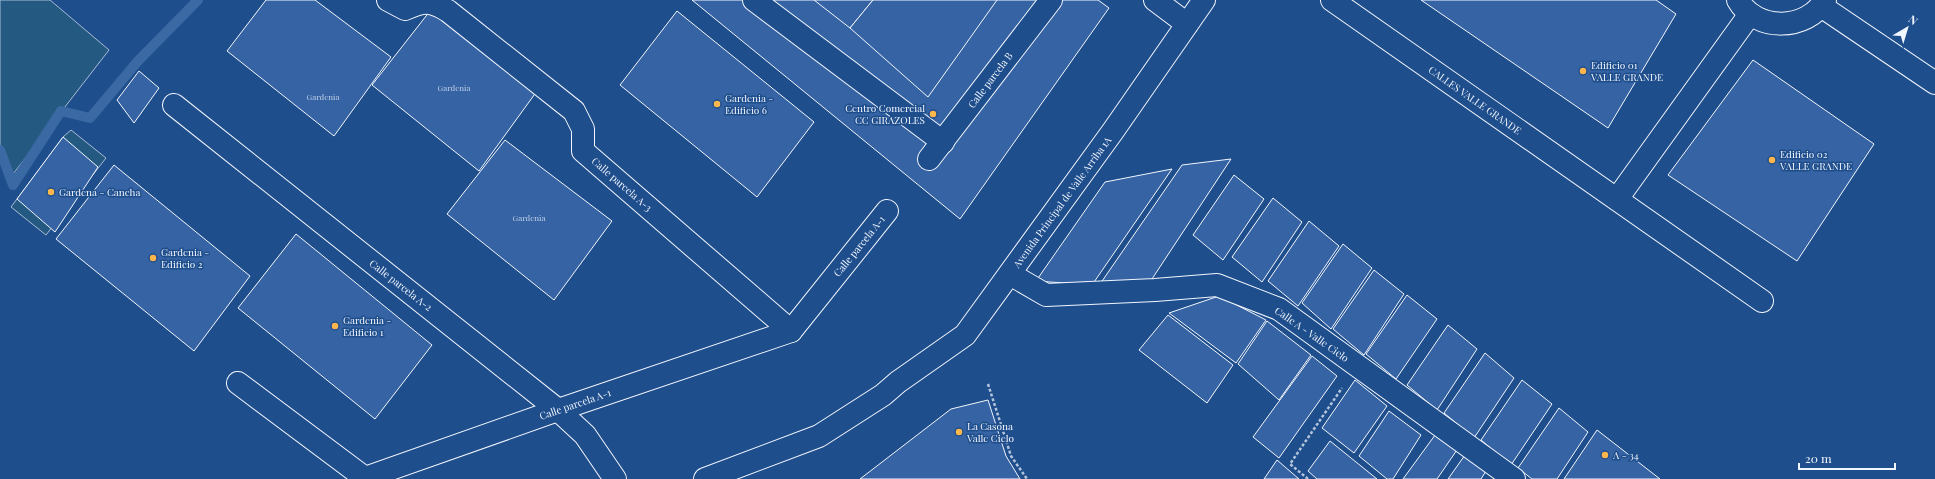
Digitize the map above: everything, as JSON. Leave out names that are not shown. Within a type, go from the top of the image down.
[{"type":"street","name":"Calle parcela A-3","points":[[388,0],[405,9],[421,2],[435,2],[448,10],[574,110],[583,129],[583,151],[790,330]]},
{"type":"street","points":[[754,0],[943,142]]},
{"type":"street","name":"Calle parcela B","points":[[930,160],[1051,0]]},
{"type":"street","points":[[1155,0],[1187,24]]},
{"type":"street","name":"Avenida Principal de Valle Arriba 1A","points":[[705,479],[819,436],[883,395],[898,382],[966,335],[1204,0]]},
{"type":"street","name":"CALLES VALLE GRANDE","points":[[1332,0],[1762,301]]},
{"type":"street","points":[[1617,199],[1744,7],[1764,21],[1779,24],[1795,23],[1809,16],[1823,3],[1935,83]]},
{"type":"street","name":"Calle parcela A-2","points":[[174,105],[558,410],[585,435],[615,479]]},
{"type":"street","name":"Calle parcela A-1","points":[[238,383],[365,478],[790,330],[887,211]]},
{"type":"street","name":"Calle A - Valle Cielo","points":[[1010,274],[1046,295],[1156,290],[1217,285],[1279,309],[1514,479]]},
{"type":"path","points":[[1308,479],[1290,464],[1357,366]]},
{"type":"path","points":[[988,384],[1011,456],[1027,479]]},
{"type":"shaded area","points":[[0,0],[50,0],[109,50],[13,174],[0,146]]},
{"type":"shaded area","name":"Gardena - Cancha","points":[[71,130],[106,158],[46,235],[11,207],[63,137]]},
{"type":"building","points":[[266,0],[315,0],[391,57],[334,136],[227,51]]},
{"type":"building","name":"Centro Comercial CC GIRAZOLES","points":[[692,0],[1098,0],[1109,8],[960,219]]},
{"type":"building","points":[[814,0],[873,0],[850,28]]},
{"type":"building","points":[[873,0],[997,0],[928,97],[850,28]]},
{"type":"building","name":"Edificio 01 VALLE GRANDE","points":[[1421,0],[1656,0],[1676,14],[1608,128]]},
{"type":"building","points":[[430,11],[537,91],[479,171],[372,85]]},
{"type":"building","name":"Gardenia - Edificio 6","points":[[677,11],[814,122],[757,197],[620,85]]},
{"type":"building","name":"Edificio 02 VALLE GRANDE","points":[[1753,60],[1874,144],[1797,261],[1668,175]]},
{"type":"building","points":[[139,71],[159,88],[134,123],[117,100]]},
{"type":"building","name":"Gardena - Cancha","points":[[63,137],[98,167],[55,232],[17,199]]},
{"type":"building","points":[[505,140],[612,221],[554,300],[447,214]]},
{"type":"building","points":[[1231,159],[1150,282],[1098,287],[1182,165]]},
{"type":"building","name":"Gardenia - Edificio 2","points":[[114,165],[250,276],[194,351],[56,239]]},
{"type":"building","points":[[1172,169],[1092,285],[1036,281],[1105,182]]},
{"type":"building","points":[[1234,175],[1264,199],[1223,260],[1193,235]]},
{"type":"building","points":[[1273,198],[1302,222],[1262,282],[1232,257]]},
{"type":"building","points":[[1309,221],[1339,246],[1298,306],[1268,281]]},
{"type":"building","name":"Gardenia - Edificio 1","points":[[296,234],[432,345],[375,419],[238,308]]},
{"type":"building","points":[[1343,244],[1372,268],[1331,329],[1302,303]]},
{"type":"building","points":[[1374,270],[1404,294],[1364,355],[1333,329]]},
{"type":"building","points":[[1407,295],[1437,319],[1396,379],[1366,354]]},
{"type":"building","points":[[1219,296],[1266,320],[1236,363],[1169,313]]},
{"type":"building","points":[[1168,315],[1233,365],[1207,403],[1139,350]]},
{"type":"building","points":[[1267,321],[1311,355],[1279,400],[1238,364]]},
{"type":"building","points":[[1448,325],[1477,349],[1437,410],[1407,385]]},
{"type":"building","points":[[1485,353],[1514,378],[1474,438],[1444,413]]},
{"type":"building","points":[[1312,356],[1337,376],[1279,458],[1253,437]]},
{"type":"building","points":[[1355,380],[1387,406],[1354,453],[1322,428]]},
{"type":"building","points":[[1522,380],[1552,404],[1511,465],[1481,440]]},
{"type":"building","name":"La Casona Valle Cielo","points":[[988,400],[1006,456],[1020,479],[860,479],[951,409]]},
{"type":"building","points":[[1559,408],[1588,432],[1557,479],[1532,479],[1518,468]]},
{"type":"building","points":[[1389,411],[1421,435],[1393,479],[1387,479],[1359,456]]},
{"type":"building","name":"A - 34","points":[[1597,430],[1660,479],[1564,479]]},
{"type":"building","points":[[1438,431],[1459,447],[1437,479],[1403,479]]},
{"type":"building","points":[[1330,441],[1377,479],[1317,479],[1308,471]]},
{"type":"building","points":[[1465,455],[1486,471],[1481,479],[1448,479]]},
{"type":"building","points":[[1277,460],[1299,479],[1264,479]]},
{"type":"waterway","points":[[0,150],[13,185],[61,111],[90,118],[138,61],[198,0]]},
{"type":"place","name":"Edificio 01 VALLE GRANDE","points":[[1583,71]]},
{"type":"place","name":"Gardenia - Edificio 6","points":[[717,104]]},
{"type":"place","name":"Centro Comercial CC GIRAZOLES","points":[[933,114]]},
{"type":"place","name":"Edificio 02 VALLE GRANDE","points":[[1772,160]]},
{"type":"place","name":"Gardena - Cancha","points":[[51,192]]},
{"type":"place","name":"Gardenia - Edificio 2","points":[[153,258]]},
{"type":"place","name":"Gardenia - Edificio 1","points":[[335,326]]},
{"type":"place","name":"La Casona Valle Cielo","points":[[959,432]]},
{"type":"place","name":"A - 34","points":[[1605,455]]}]
